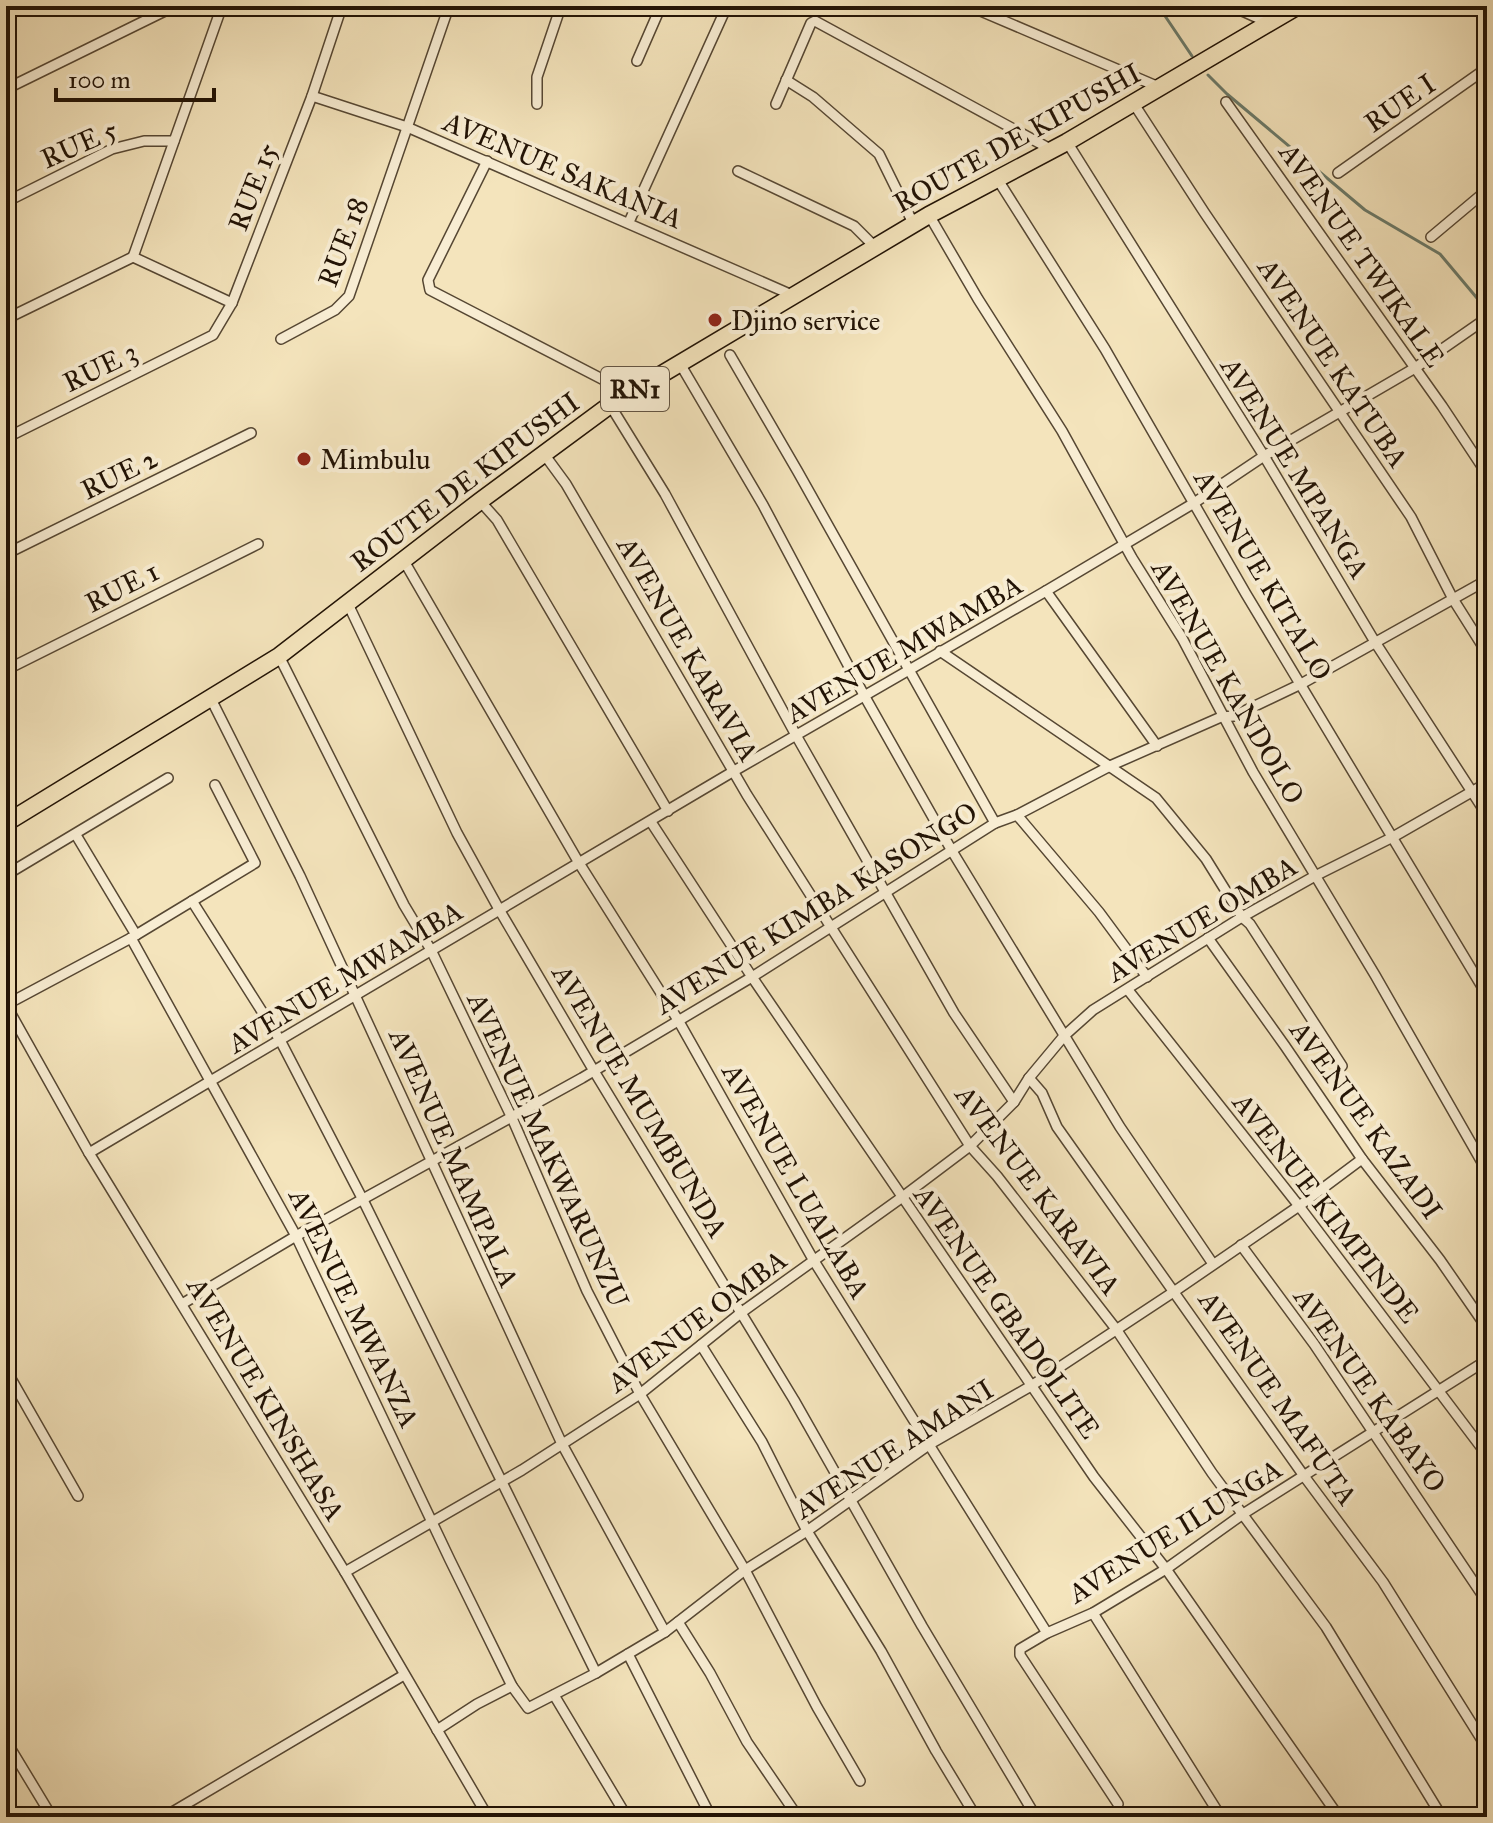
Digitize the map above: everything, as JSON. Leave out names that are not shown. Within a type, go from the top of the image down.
[{"type":"highway","name":"ROUTE DE KIPUSHI","points":[[6,823],[279,656],[610,405],[929,215],[1060,146],[1298,6]]},
{"type":"street","points":[[6,89],[175,6]]},
{"type":"street","points":[[6,319],[133,257],[222,6]]},
{"type":"street","name":"RUE 15","points":[[213,335],[232,303],[312,96],[342,6]]},
{"type":"street","name":"RUE 18","points":[[281,339],[346,301],[449,6]]},
{"type":"street","points":[[537,104],[537,77],[561,6]]},
{"type":"street","points":[[637,61],[661,6]]},
{"type":"street","points":[[629,222],[727,6]]},
{"type":"street","points":[[969,6],[1161,88]]},
{"type":"street","points":[[1231,6],[1269,23]]},
{"type":"street","points":[[776,104],[811,23],[817,21],[1060,146]]},
{"type":"street","name":"RUE I","points":[[1338,173],[1487,68]]},
{"type":"street","points":[[786,80],[813,97],[879,154],[914,225]]},
{"type":"street","name":"AVENUE SAKANIA","points":[[312,96],[407,127],[792,295]]},
{"type":"street","name":"AVENUE TWIKALE","points":[[1226,102],[1487,474]]},
{"type":"street","name":"AVENUE KATUBA","points":[[1134,104],[1411,517],[1453,599],[1487,653]]},
{"type":"street","name":"RUE 5","points":[[6,202],[112,149],[144,141],[174,141]]},
{"type":"street","name":"AVENUE MPANGA","points":[[1060,146],[1264,456],[1375,642],[1487,815]]},
{"type":"street","points":[[487,161],[428,280],[430,290],[629,393]]},
{"type":"street","points":[[738,171],[854,226],[875,247]]},
{"type":"street","name":"AVENUE KITALO","points":[[998,180],[1105,349],[1487,995]]},
{"type":"street","points":[[1431,237],[1487,190]]},
{"type":"street","name":"AVENUE KANDOLO","points":[[929,215],[1062,431],[1124,543],[1182,638],[1221,717],[1375,975],[1487,1171]]},
{"type":"street","points":[[133,257],[232,303]]},
{"type":"street","name":"AVENUE MWAMBA","points":[[89,1153],[1194,503],[1264,456],[1415,368],[1487,318]]},
{"type":"street","name":"RUE 3","points":[[6,438],[213,335]]},
{"type":"street","points":[[730,355],[995,823]]},
{"type":"street","points":[[679,362],[763,505],[865,697],[952,851],[1160,1188],[1213,1264]]},
{"type":"street","points":[[610,405],[665,494],[797,737],[954,1013],[1014,1102]]},
{"type":"street","name":"RUE 2","points":[[6,554],[251,433]]},
{"type":"street","name":"AVENUE KARAVIA","points":[[544,454],[566,484],[734,771],[970,1146],[1116,1329],[1212,1473],[1326,1627],[1442,1817]]},
{"type":"street","points":[[480,501],[497,520],[668,811]]},
{"type":"street","name":"RUE 1","points":[[6,670],[258,544]]},
{"type":"street","name":"AVENUE LUALABA","points":[[404,561],[579,863],[678,1020],[814,1261],[1047,1633]]},
{"type":"street","name":"AVENUE KIMBA KASONGO","points":[[182,1304],[296,1236],[594,1071],[752,977],[995,823],[1017,815],[1112,765],[1221,717],[1234,716],[1301,684],[1487,580]]},
{"type":"street","points":[[1046,591],[1157,746]]},
{"type":"street","name":"AVENUE MUMBUNDA","points":[[348,604],[457,833],[500,911],[742,1312],[1036,1817]]},
{"type":"street","points":[[940,651],[1112,765],[1156,798],[1206,859],[1342,1066]]},
{"type":"street","name":"AVENUE MAKWARUNZU","points":[[279,656],[357,815],[431,950],[512,1118],[587,1291],[640,1394],[745,1570],[860,1781]]},
{"type":"street","name":"AVENUE MAMPALA","points":[[211,699],[300,876],[562,1444],[665,1632]]},
{"type":"street","points":[[6,875],[168,778]]},
{"type":"street","name":"AVENUE OMBA","points":[[345,1572],[562,1444],[640,1394],[742,1312],[901,1198],[970,1146],[1014,1102],[1029,1078],[1064,1036],[1093,1010],[1242,917],[1487,783]]},
{"type":"street","points":[[6,1003],[134,937],[256,862],[215,785]]},
{"type":"street","points":[[1017,815],[1099,912],[1147,977]]},
{"type":"street","name":"AVENUE GBADOLITE","points":[[651,822],[901,1198],[1094,1477],[1166,1569],[1339,1817]]},
{"type":"street","name":"AVENUE MWANZA","points":[[76,835],[296,1236],[512,1686],[524,1704]]},
{"type":"street","points":[[192,901],[280,1040],[363,1200],[596,1673]]},
{"type":"street","name":"AVENUE KAZADI","points":[[1208,938],[1362,1159],[1440,1260],[1487,1328]]},
{"type":"street","name":"AVENUE KIMPINDE","points":[[1128,990],[1299,1206],[1487,1455]]},
{"type":"street","name":"AVENUE KINSHASA","points":[[6,1003],[89,1153],[345,1572],[488,1817]]},
{"type":"street","name":"AVENUE MAFUTA","points":[[1029,1078],[1042,1093],[1057,1127],[1304,1476],[1383,1582],[1487,1748]]},
{"type":"street","name":"AVENUE AMANI","points":[[524,1704],[530,1708],[665,1632],[745,1570],[850,1502],[930,1444],[1031,1386],[1175,1291],[1362,1159]]},
{"type":"street","name":"AVENUE KABAYO","points":[[1241,1245],[1314,1344],[1487,1602]]},
{"type":"street","points":[[701,1345],[762,1442],[807,1531],[881,1651],[976,1817]]},
{"type":"street","name":"AVENUE ILUNGA","points":[[1047,1633],[1093,1613],[1166,1569],[1243,1514],[1487,1360]]},
{"type":"street","points":[[6,1370],[9,1383],[78,1496]]},
{"type":"street","points":[[1093,1613],[1218,1816]]},
{"type":"street","points":[[678,1622],[747,1742],[798,1817]]},
{"type":"street","points":[[1047,1633],[1019,1653],[1118,1804]]},
{"type":"street","points":[[628,1654],[711,1817]]},
{"type":"street","points":[[164,1817],[404,1675]]},
{"type":"street","points":[[437,1730],[512,1686]]},
{"type":"street","points":[[554,1695],[627,1817]]},
{"type":"street","points":[[6,1741],[9,1753],[52,1817]]},
{"type":"waterway","points":[[1162,6],[1161,10],[1192,56]]},
{"type":"waterway","points":[[1208,75],[1365,210],[1440,254],[1487,310]]},
{"type":"place","name":"Djino service","points":[[715,320]]},
{"type":"place","name":"Mimbulu","points":[[304,459]]}]
